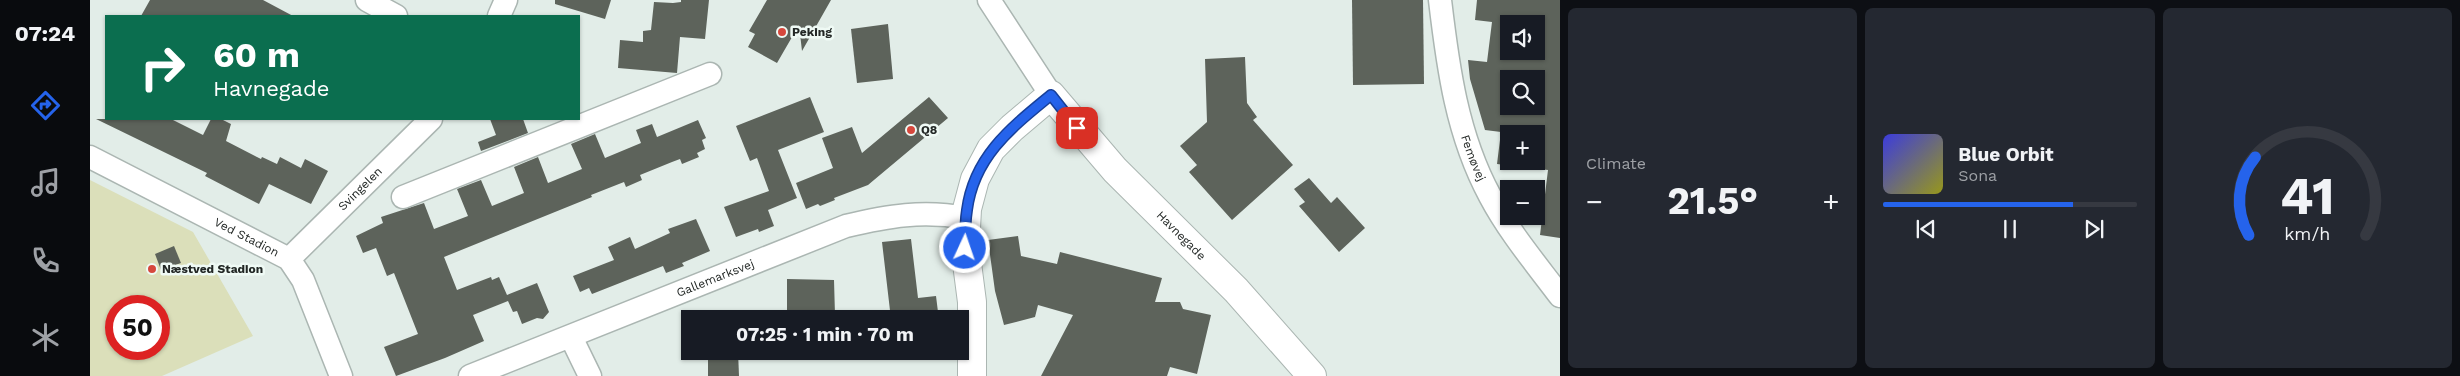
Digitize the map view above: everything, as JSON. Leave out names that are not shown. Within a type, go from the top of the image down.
[{"type":"main road","points":[[972,376],[972,302],[965,248],[966,218],[975,179],[991,149],[1012,128],[1051,95]]},
{"type":"main road","name":"Havnegade","points":[[1051,95],[1115,170],[1236,290],[1312,376]]},
{"type":"street","points":[[367,0],[394,15]]},
{"type":"street","points":[[499,15],[506,0]]},
{"type":"street","points":[[989,0],[1051,95]]},
{"type":"street","name":"Femøvej","points":[[1440,0],[1447,63],[1461,127],[1489,195],[1517,238],[1560,296]]},
{"type":"street","points":[[403,196],[581,121],[710,74]]},
{"type":"street","name":"Svingelen","points":[[289,259],[431,120]]},
{"type":"street","name":"Ved Stadion","points":[[90,157],[289,259],[303,280],[340,376]]},
{"type":"street","name":"Gallemarksvej","points":[[470,376],[846,226],[884,217],[937,212],[966,218]]},
{"type":"street","points":[[571,337],[590,376]]},
{"type":"green space","name":"Næstved Stadion","points":[[90,180],[193,232],[253,336],[162,376],[90,376]]},
{"type":"building","points":[[150,0],[263,0],[291,15],[142,15]]},
{"type":"building","points":[[555,0],[611,0],[605,19],[555,4]]},
{"type":"building","points":[[681,0],[709,0],[705,39],[680,37],[677,73],[618,68],[620,40],[643,42],[643,31],[651,30],[654,2],[673,3],[681,2]]},
{"type":"building","name":"Peking","points":[[767,0],[831,0],[802,51],[799,25],[777,63],[748,47],[755,34],[749,31]]},
{"type":"building","points":[[1352,0],[1423,0],[1424,84],[1353,85]]},
{"type":"building","points":[[1477,0],[1560,0],[1560,238],[1540,235],[1541,225],[1545,225],[1545,194],[1548,170],[1545,170],[1545,125],[1500,125],[1500,132],[1485,130],[1470,79],[1468,60],[1487,62],[1492,22],[1475,20]]},
{"type":"building","points":[[888,24],[893,79],[857,83],[851,29]]},
{"type":"building","points":[[1245,57],[1247,103],[1257,117],[1253,120],[1293,165],[1232,220],[1189,172],[1197,165],[1180,146],[1207,122],[1205,59]]},
{"type":"building","points":[[810,97],[824,132],[778,150],[797,198],[768,210],[774,226],[759,232],[758,229],[736,237],[724,207],[769,191],[757,158],[750,161],[736,126]]},
{"type":"building","points":[[929,97],[948,118],[868,185],[834,198],[835,200],[820,206],[818,204],[806,209],[796,183],[833,168],[822,138],[852,127],[862,153]]},
{"type":"building","points":[[96,119],[173,120],[203,135],[210,120],[223,120],[231,124],[226,141],[261,159],[262,157],[277,164],[280,157],[301,168],[305,159],[328,171],[311,204],[269,184],[259,204],[205,176],[207,173]]},
{"type":"building","points":[[490,120],[523,120],[528,133],[481,151],[478,142],[496,135]]},
{"type":"building","points":[[698,120],[706,138],[702,140],[705,149],[697,153],[699,157],[682,164],[680,159],[672,162],[640,175],[642,180],[626,187],[624,182],[591,195],[592,197],[444,257],[457,290],[491,277],[492,280],[499,277],[507,295],[537,283],[549,312],[543,319],[537,318],[522,324],[517,311],[513,312],[508,301],[473,315],[484,341],[396,376],[384,347],[418,334],[394,273],[387,276],[376,248],[363,253],[356,236],[383,223],[381,217],[424,203],[434,229],[468,216],[457,189],[481,180],[492,206],[524,193],[514,167],[538,157],[548,183],[582,169],[571,144],[595,134],[605,158],[641,143],[636,130],[652,124],[657,137]]},
{"type":"building","points":[[1500,140],[1500,164],[1497,164]]},
{"type":"building","points":[[1309,178],[1331,203],[1337,197],[1365,228],[1339,252],[1299,206],[1305,202],[1294,189]]},
{"type":"building","points":[[696,219],[710,251],[682,263],[684,266],[666,273],[663,266],[592,294],[589,288],[580,292],[573,276],[614,260],[608,247],[630,237],[635,249],[670,233],[668,229]]},
{"type":"building","points":[[1018,236],[1021,256],[1057,264],[1060,252],[1162,278],[1155,302],[1180,302],[1183,309],[1211,315],[1197,374],[1170,367],[1167,376],[1041,376],[1073,315],[1038,305],[1035,317],[1004,325],[995,291],[988,240]]},
{"type":"building","points":[[911,239],[918,298],[936,296],[938,310],[890,310],[882,242]]},
{"type":"building","points":[[174,246],[181,263],[161,270],[155,254]]},
{"type":"building","points":[[787,279],[834,280],[835,310],[787,310]]},
{"type":"building","points":[[708,360],[738,360],[739,376],[708,376]]},
{"type":"place","name":"Peking","points":[[782,32]]},
{"type":"place","name":"Q8","points":[[911,130]]},
{"type":"place","name":"Næstved Stadion","points":[[152,269]]},
{"type":"route","points":[[965,248],[967,209],[975,179],[991,149],[1012,128],[1051,95],[1077,128]]}]
